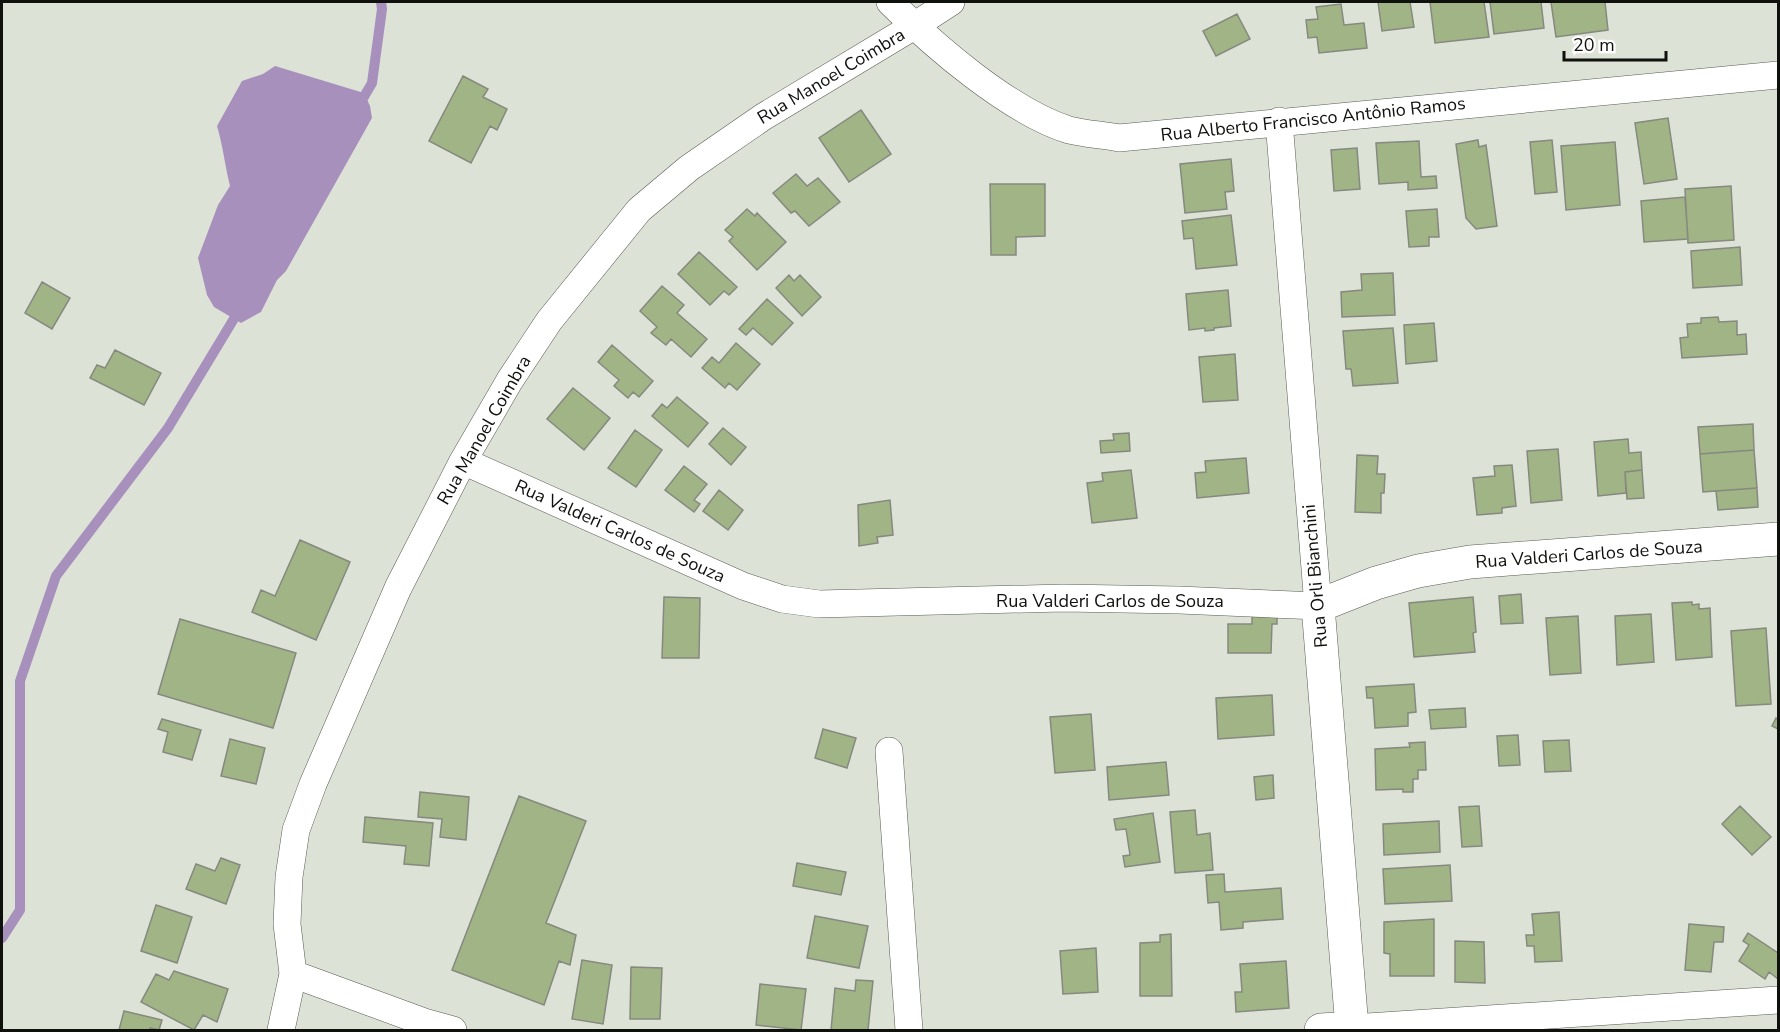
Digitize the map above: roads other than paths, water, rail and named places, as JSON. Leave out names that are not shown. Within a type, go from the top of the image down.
[{"type":"street","name":"Rua Alberto Francisco Antônio Ramos","points":[[890,2],[914,26],[990,87],[1036,116],[1070,130],[1119,138],[1779,75]]},
{"type":"street","name":"Rua Manoel Coimbra","points":[[281,1030],[293,974],[287,924],[289,878],[296,830],[322,763],[398,588],[463,461],[510,380],[549,321],[639,210],[689,168],[763,117],[951,2]]},
{"type":"street","name":"Rua Orli Bianchini","points":[[1279,121],[1318,606],[1341,1030]]},
{"type":"street","name":"Rua Valderi Carlos de Souza","points":[[463,461],[743,586],[782,600],[819,604],[1063,598],[1318,606],[1418,571],[1470,562],[1779,539]]},
{"type":"street","points":[[889,752],[909,1030]]},
{"type":"street","points":[[293,974],[424,1022],[453,1030]]},
{"type":"street","points":[[1341,1030],[1779,1000]]},
{"type":"waterway","points":[[358,107],[372,83],[381,2]]},
{"type":"waterway","points":[[2,938],[20,910],[20,681],[56,576],[168,428],[241,307]]}]
